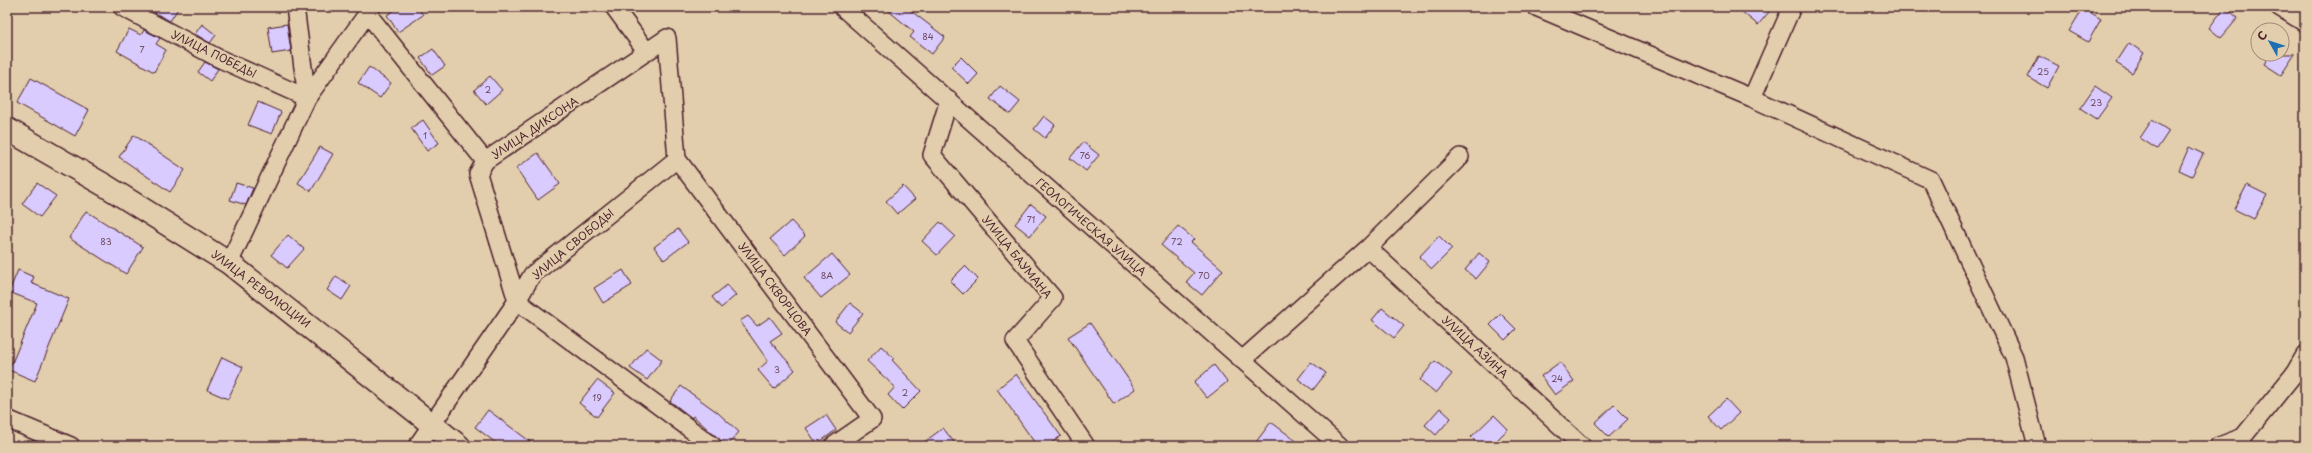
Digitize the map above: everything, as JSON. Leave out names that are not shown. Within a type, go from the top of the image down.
[{"type":"street","name":"УЛИЦА ПОБЕДЫ","points":[[122,7],[218,58],[308,98]]},
{"type":"street","points":[[295,7],[308,98]]},
{"type":"street","points":[[614,7],[647,52]]},
{"type":"street","name":"ГЕОЛОГИЧЕСКАЯ УЛИЦА","points":[[842,7],[1340,446]]},
{"type":"street","points":[[1536,7],[1752,98],[1931,180],[2014,357],[2037,446]]},
{"type":"street","points":[[1752,98],[1792,7]]},
{"type":"street","points":[[2279,7],[2305,23]]},
{"type":"street","points":[[229,262],[308,98],[370,10],[485,161]]},
{"type":"street","name":"УЛИЦА ДИКСОНА","points":[[517,300],[478,174],[485,161],[667,38],[677,159]]},
{"type":"street","name":"УЛИЦА БАУМАНА","points":[[948,100],[932,155],[1053,298],[1015,341],[1079,443]]},
{"type":"street","name":"УЛИЦА РЕВОЛЮЦИИ","points":[[7,129],[106,186],[229,262],[459,446]]},
{"type":"street","points":[[1242,360],[1368,248],[1460,157]]},
{"type":"street","name":"УЛИЦА СВОБОДЫ","points":[[417,446],[532,276],[677,159]]},
{"type":"street","name":"УЛИЦА СКВОРЦОВА","points":[[677,159],[872,419],[833,446]]},
{"type":"street","name":"УЛИЦА АЗИНА","points":[[1368,248],[1582,446]]},
{"type":"street","points":[[517,300],[713,446]]},
{"type":"street","points":[[2219,446],[2242,437],[2299,377],[2305,355]]},
{"type":"street","points":[[7,419],[71,446]]},
{"type":"building","points":[[159,7],[179,7],[170,21],[155,13]]},
{"type":"building","points":[[399,7],[417,7],[423,15],[398,32],[387,15]]},
{"type":"building","points":[[884,7],[906,7],[945,37],[932,54],[910,37],[914,32]]},
{"type":"building","points":[[1736,7],[1773,7],[1758,25]]},
{"type":"building","points":[[2225,7],[2238,18],[2221,38],[2209,28]]},
{"type":"building","points":[[2083,8],[2101,19],[2088,42],[2069,31]]},
{"type":"building","points":[[202,24],[216,35],[210,43],[195,34]]},
{"type":"building","points":[[287,24],[291,51],[272,54],[268,27]]},
{"type":"building","points":[[129,29],[141,35],[144,30],[160,38],[156,44],[166,50],[154,72],[117,51]]},
{"type":"building","points":[[2129,43],[2144,53],[2132,73],[2116,63]]},
{"type":"building","points":[[433,49],[445,66],[432,75],[420,58]]},
{"type":"building","points":[[2290,54],[2295,54],[2290,62]]},
{"type":"building","points":[[2039,56],[2059,66],[2047,88],[2028,77]]},
{"type":"building","points":[[961,57],[978,74],[969,84],[951,67]]},
{"type":"building","points":[[205,62],[218,69],[210,81],[198,72]]},
{"type":"building","points":[[2265,62],[2290,62],[2281,75],[2264,64]]},
{"type":"building","points":[[369,67],[391,83],[380,98],[358,83]]},
{"type":"building","points":[[490,76],[502,90],[486,104],[474,90]]},
{"type":"building","points":[[31,78],[89,110],[75,136],[17,103]]},
{"type":"building","points":[[1000,86],[1020,102],[1010,114],[990,99]]},
{"type":"building","points":[[2095,86],[2112,98],[2097,119],[2080,108]]},
{"type":"building","points":[[258,102],[281,112],[272,134],[248,125]]},
{"type":"building","points":[[1044,116],[1055,125],[1045,138],[1034,129]]},
{"type":"building","points":[[423,120],[439,143],[427,151],[411,128]]},
{"type":"building","points":[[2152,120],[2169,131],[2157,149],[2140,138]]},
{"type":"building","points":[[134,135],[185,170],[170,192],[119,157]]},
{"type":"building","points":[[1083,142],[1099,155],[1086,171],[1070,158]]},
{"type":"building","points":[[320,147],[333,154],[311,191],[298,183]]},
{"type":"building","points":[[2189,147],[2203,154],[2192,176],[2179,170]]},
{"type":"building","points":[[538,153],[560,184],[538,200],[516,168]]},
{"type":"building","points":[[37,183],[56,196],[40,217],[22,204]]},
{"type":"building","points":[[236,183],[253,188],[246,205],[230,200]]},
{"type":"building","points":[[2247,185],[2267,195],[2254,219],[2234,209]]},
{"type":"building","points":[[903,186],[915,199],[897,214],[886,201]]},
{"type":"building","points":[[1031,204],[1046,216],[1030,236],[1015,224]]},
{"type":"building","points":[[86,211],[143,247],[126,274],[69,238]]},
{"type":"building","points":[[791,221],[805,236],[785,255],[770,239]]},
{"type":"building","points":[[940,222],[955,236],[937,255],[922,241]]},
{"type":"building","points":[[1178,226],[1194,239],[1191,242],[1223,270],[1202,295],[1186,282],[1194,273],[1161,245]]},
{"type":"building","points":[[678,229],[688,242],[664,260],[654,247]]},
{"type":"building","points":[[288,235],[304,249],[287,268],[271,255]]},
{"type":"building","points":[[1439,236],[1452,249],[1432,269],[1419,257]]},
{"type":"building","points":[[1479,253],[1490,262],[1476,279],[1465,270]]},
{"type":"building","points":[[832,254],[850,275],[821,298],[804,278]]},
{"type":"building","points":[[965,266],[978,279],[963,294],[950,281]]},
{"type":"building","points":[[18,270],[34,277],[31,283],[69,299],[35,381],[9,370],[37,303],[9,292]]},
{"type":"building","points":[[623,270],[632,285],[603,303],[594,288]]},
{"type":"building","points":[[336,276],[351,286],[342,300],[327,290]]},
{"type":"building","points":[[727,285],[736,295],[721,308],[712,297]]},
{"type":"building","points":[[850,303],[863,313],[848,332],[835,322]]},
{"type":"building","points":[[1382,308],[1404,326],[1394,338],[1372,320]]},
{"type":"building","points":[[1501,314],[1516,329],[1505,340],[1490,325]]},
{"type":"building","points":[[748,316],[757,326],[770,317],[782,333],[770,341],[795,370],[774,389],[758,370],[768,361],[740,321]]},
{"type":"building","points":[[1090,323],[1135,389],[1114,404],[1068,337]]},
{"type":"building","points":[[881,346],[894,358],[892,360],[921,391],[902,410],[888,395],[895,387],[867,361]]},
{"type":"building","points":[[646,348],[662,360],[647,380],[630,368]]},
{"type":"building","points":[[222,357],[243,367],[228,399],[207,390]]},
{"type":"building","points":[[1435,361],[1452,374],[1436,393],[1420,380]]},
{"type":"building","points":[[1311,362],[1326,373],[1313,390],[1298,379]]},
{"type":"building","points":[[1560,362],[1574,381],[1555,395],[1541,376]]},
{"type":"building","points":[[1214,365],[1227,382],[1207,398],[1194,382]]},
{"type":"building","points":[[1016,374],[1061,436],[1047,446],[1037,446],[997,389]]},
{"type":"building","points":[[597,380],[615,393],[597,417],[579,403]]},
{"type":"building","points":[[681,386],[717,412],[739,432],[727,446],[693,416],[692,418],[670,401]]},
{"type":"building","points":[[1726,399],[1739,413],[1721,430],[1708,416]]},
{"type":"building","points":[[1614,405],[1628,419],[1609,437],[1595,423]]},
{"type":"building","points":[[1440,408],[1451,418],[1436,435],[1425,425]]},
{"type":"building","points":[[488,410],[536,446],[500,446],[475,427]]},
{"type":"building","points":[[826,415],[836,430],[817,444],[806,428]]},
{"type":"building","points":[[1494,415],[1508,429],[1491,446],[1480,446],[1471,437]]},
{"type":"building","points":[[1271,422],[1303,446],[1253,446]]},
{"type":"building","points":[[943,428],[957,446],[919,446]]}]
